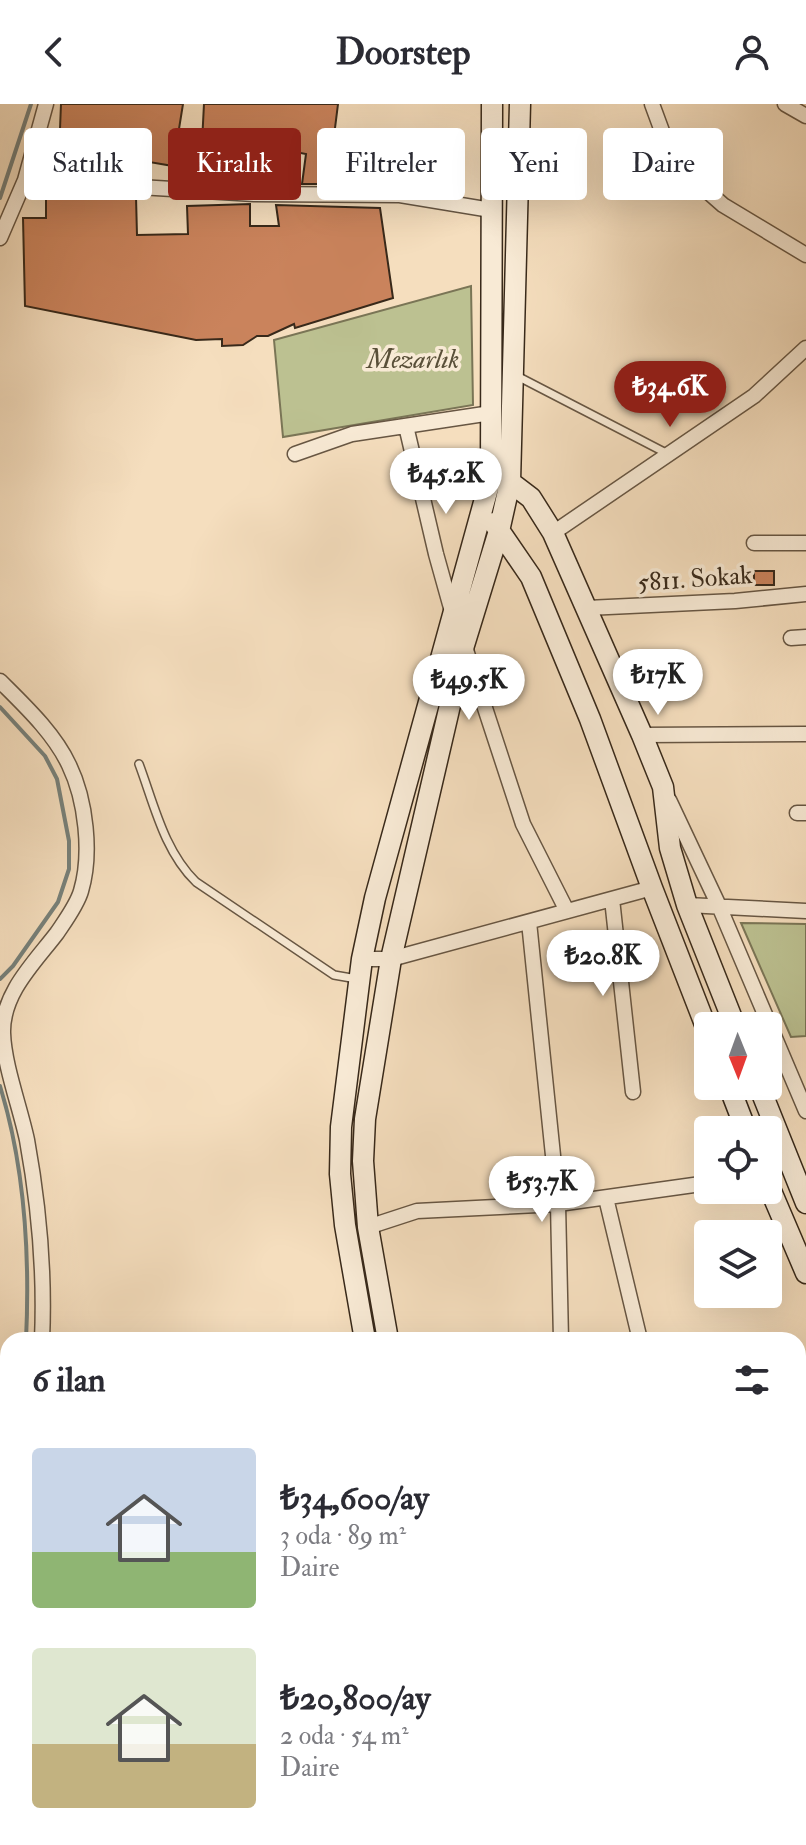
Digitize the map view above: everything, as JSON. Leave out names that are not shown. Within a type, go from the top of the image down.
[{"type":"main road","points":[[364,1332],[345,1225],[340,1174],[341,1127],[361,969],[375,898],[483,506],[500,480],[491,413],[492,104]]},
{"type":"main road","points":[[387,1332],[368,1227],[363,1161],[365,1119],[391,959],[464,645],[499,531],[500,480],[513,374],[520,104]]},
{"type":"main road","points":[[500,480],[531,498],[553,533],[642,735],[663,787],[670,848],[687,905],[729,1012]]},
{"type":"main road","points":[[483,506],[531,577],[590,719],[700,1012]]},
{"type":"main road","points":[[765,1100],[806,1203]]},
{"type":"main road","points":[[777,1204],[806,1273]]},
{"type":"street","points":[[39,128],[46,104]]},
{"type":"street","points":[[652,104],[673,161],[723,205],[806,255]]},
{"type":"street","points":[[785,104],[806,116]]},
{"type":"street","points":[[0,238],[24,182]]},
{"type":"street","points":[[152,188],[254,194],[400,195],[491,210]]},
{"type":"street","points":[[553,533],[754,396],[806,348]]},
{"type":"street","points":[[295,454],[352,434],[491,413]]},
{"type":"street","points":[[406,426],[453,615]]},
{"type":"street","points":[[754,543],[806,543]]},
{"type":"street","name":"5811. Sokak","points":[[587,608],[735,601],[806,594]]},
{"type":"street","points":[[464,645],[523,824],[567,911]]},
{"type":"street","points":[[0,681],[32,712],[69,766],[78,793],[87,860],[81,893],[59,930],[11,995],[3,1034],[27,1139],[41,1231],[42,1332]]},
{"type":"street","points":[[642,735],[806,734]]},
{"type":"street","points":[[663,787],[719,906],[806,1111]]},
{"type":"street","points":[[361,969],[652,888]]},
{"type":"street","points":[[612,899],[633,1092]]},
{"type":"street","points":[[687,905],[806,911]]},
{"type":"street","points":[[529,922],[558,1204],[561,1332]]},
{"type":"street","points":[[368,1227],[417,1211],[558,1204],[694,1185]]},
{"type":"street","points":[[606,1198],[638,1332]]},
{"type":"lane","points":[[513,374],[668,454]]},
{"type":"lane","points":[[139,764],[170,846],[196,882],[334,975],[361,969]]},
{"type":"green space","name":"Mezarlık","points":[[471,286],[473,405],[283,437],[274,340]]},
{"type":"green space","points":[[741,923],[806,924],[806,1036],[791,1037]]},
{"type":"building","points":[[61,104],[183,104],[179,128],[168,128],[168,165],[152,162],[152,128],[60,128]]},
{"type":"building","points":[[204,104],[338,104],[335,128],[317,128],[317,184],[302,184],[306,154],[301,153],[301,128],[203,128]]},
{"type":"building","points":[[46,200],[136,200],[137,235],[188,234],[187,206],[250,204],[250,226],[279,226],[276,205],[380,208],[393,298],[295,328],[294,324],[268,336],[257,336],[243,345],[222,346],[222,339],[196,340],[25,306],[23,218],[46,218]]},
{"type":"building","points":[[754,571],[774,571],[774,585],[754,585]]},
{"type":"waterway","points":[[0,198],[31,104]]},
{"type":"waterway","points":[[0,707],[45,756],[57,779],[69,841],[69,869],[58,902],[13,966],[0,979]]},
{"type":"waterway","points":[[0,1086],[15,1148],[24,1212],[26,1332]]}]
